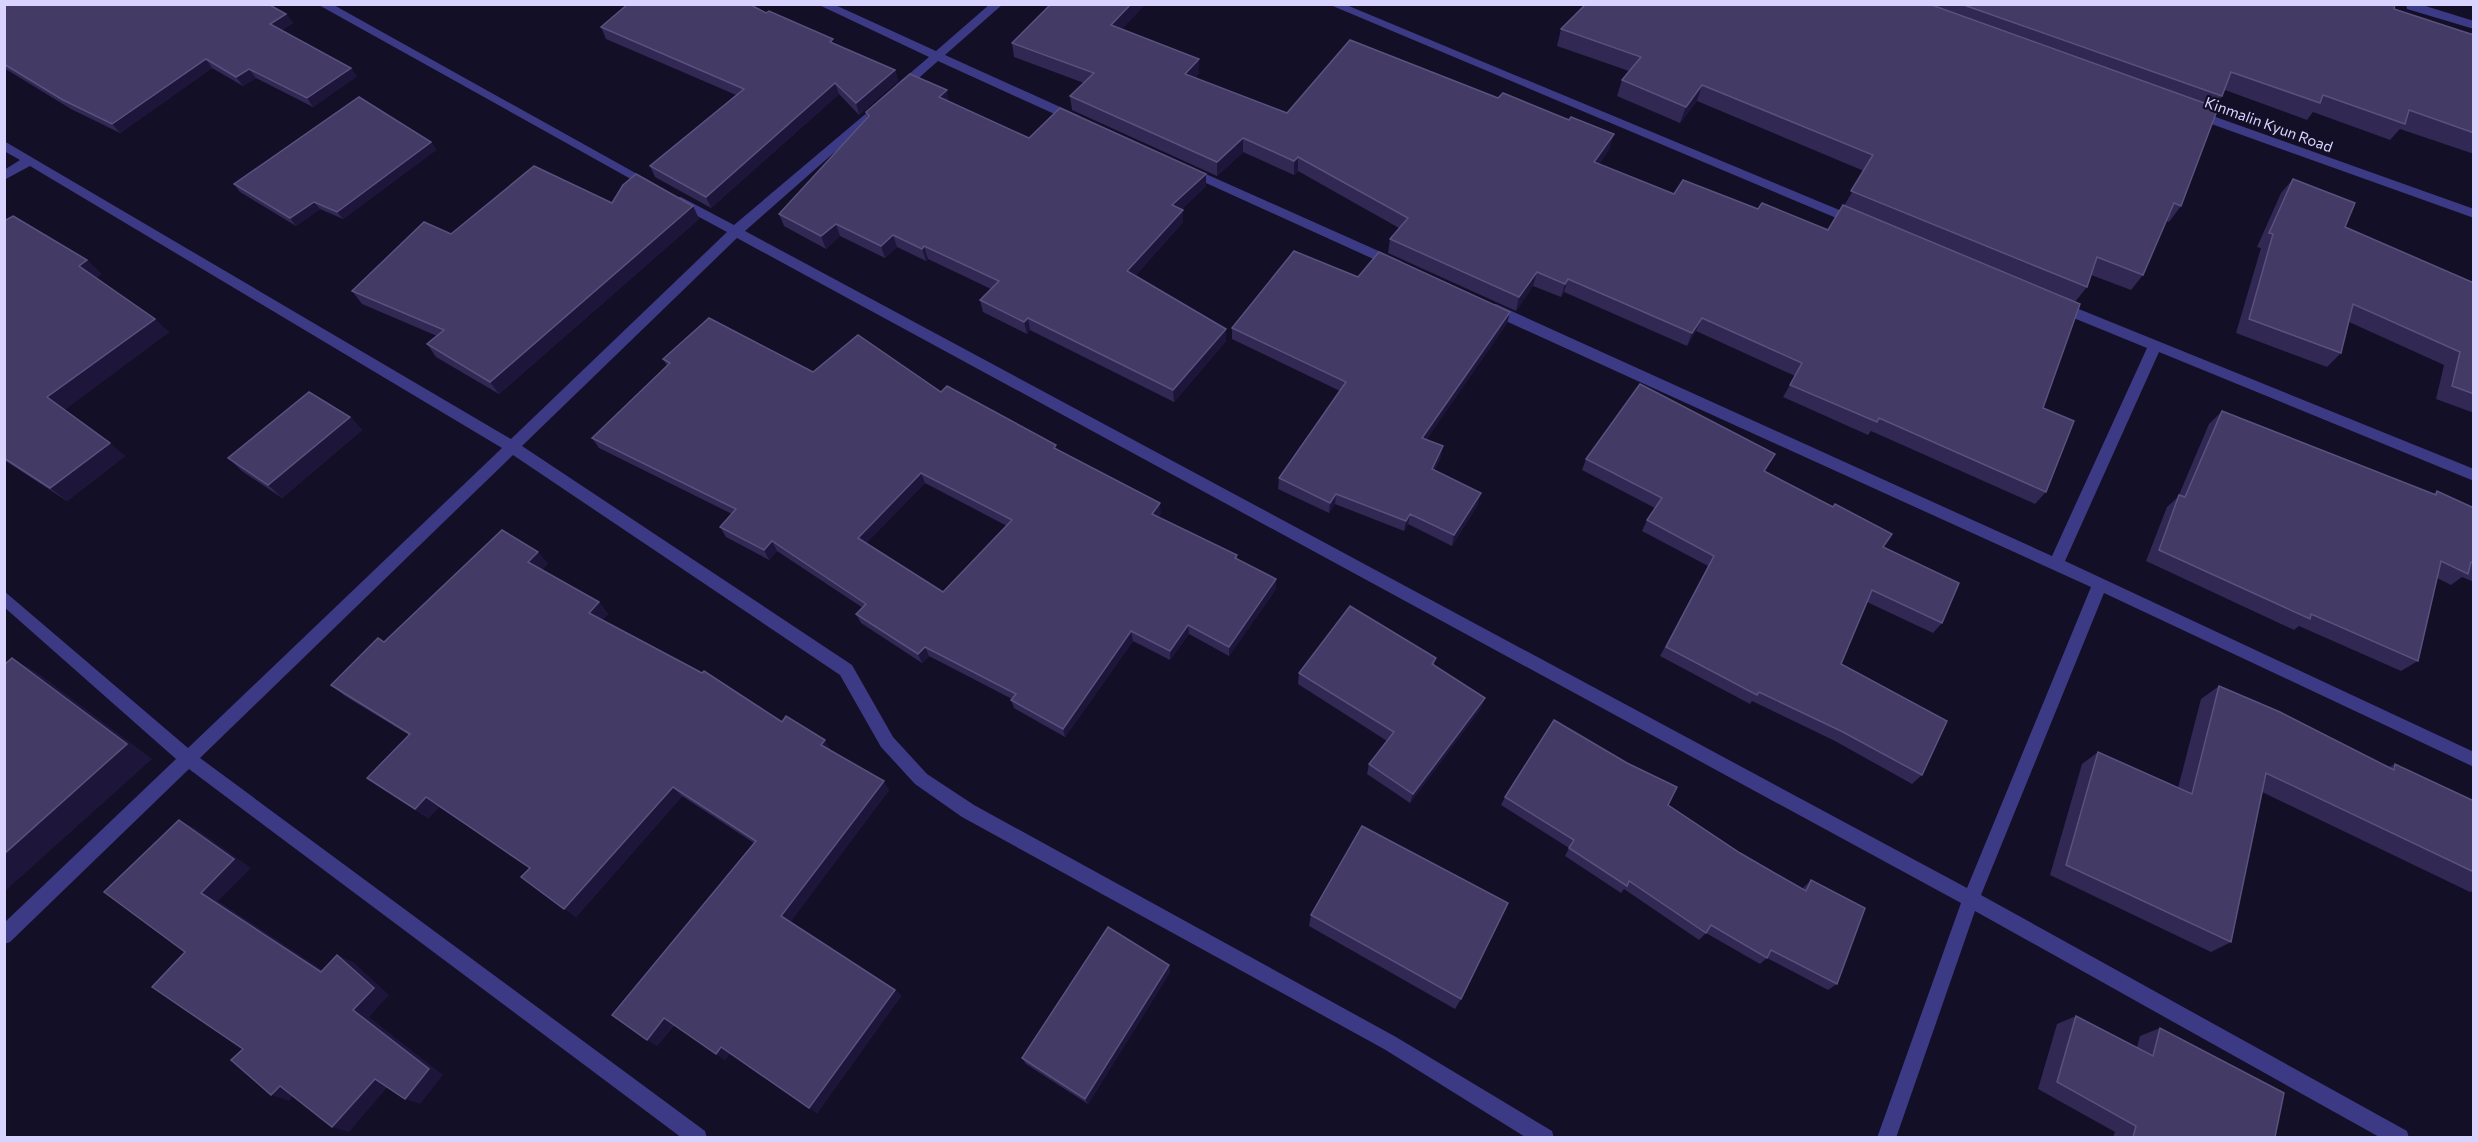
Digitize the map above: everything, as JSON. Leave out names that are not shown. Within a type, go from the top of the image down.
[{"type":"street","points":[[322,4],[735,232],[1971,899],[2400,1137]]},
{"type":"street","points":[[822,4],[1089,125]]},
{"type":"street","points":[[4,936],[735,232],[998,4]]},
{"type":"street","points":[[1333,4],[1870,227]]},
{"type":"street","points":[[2411,6],[2474,25]]},
{"type":"street","name":"Kinmalin Kyun Road","points":[[2188,111],[2474,214]]},
{"type":"street","points":[[4,145],[512,446],[846,670],[887,742],[921,779],[968,811],[1390,1043],[1545,1137]]},
{"type":"street","points":[[4,176],[28,161]]},
{"type":"street","points":[[1176,165],[1404,268]]},
{"type":"street","points":[[2045,300],[2474,475]]},
{"type":"street","points":[[1480,303],[2100,584],[2474,759]]},
{"type":"street","points":[[2056,564],[2154,345]]},
{"type":"street","points":[[1886,1137],[1971,899],[2100,584]]},
{"type":"street","points":[[4,597],[189,760],[698,1137]]},
{"type":"building","points":[[4,4],[268,4],[286,14],[270,24],[351,68],[307,98],[249,69],[236,77],[206,59],[112,124],[63,100],[4,64]]},
{"type":"building","points":[[628,4],[749,4],[833,39],[830,42],[895,70],[856,103],[835,83],[706,197],[650,166],[744,89],[601,27]]},
{"type":"building","points":[[1051,4],[1131,4],[1111,25],[1199,59],[1185,74],[1287,113],[1350,40],[1498,98],[1503,93],[1569,120],[1571,117],[1614,134],[1594,162],[1674,194],[1683,180],[1758,209],[1762,203],[1828,230],[1843,205],[2080,304],[2043,408],[2074,421],[2046,492],[1879,418],[1877,422],[1790,385],[1802,363],[1702,318],[1692,333],[1568,279],[1565,284],[1537,272],[1519,297],[1390,239],[1408,218],[1298,157],[1294,161],[1243,138],[1217,162],[1070,96],[1094,73],[1012,43]]},
{"type":"building","points":[[1586,4],[1929,4],[2218,108],[2181,206],[2174,203],[2143,275],[2097,257],[2087,287],[1851,191],[1873,155],[1702,85],[1686,107],[1622,80],[1641,57],[1561,29]]},
{"type":"building","points":[[1961,4],[2395,4],[2394,9],[2474,35],[2474,133],[2409,110],[2405,124],[2323,95],[2320,103],[2231,72],[2222,96]]},
{"type":"building","points":[[910,74],[947,90],[939,97],[1029,138],[1060,108],[1206,174],[1172,205],[1183,210],[1127,271],[1226,329],[1173,390],[1028,318],[1024,322],[980,300],[999,281],[924,246],[922,249],[893,235],[881,246],[836,224],[821,236],[779,214],[869,116],[866,112]]},
{"type":"building","points":[[359,97],[431,142],[337,212],[314,202],[290,218],[234,184]]},
{"type":"building","points":[[534,166],[612,203],[623,185],[636,174],[693,206],[490,382],[427,344],[444,330],[352,291],[424,222],[451,234]]},
{"type":"building","points":[[2293,179],[2355,203],[2345,227],[2474,283],[2474,394],[2452,386],[2460,352],[2353,304],[2341,353],[2249,319],[2273,234],[2269,233]]},
{"type":"building","points":[[13,216],[87,260],[79,266],[155,319],[47,397],[110,443],[50,488],[4,458],[4,221]]},
{"type":"building","points":[[1294,251],[1358,277],[1379,252],[1510,312],[1422,438],[1443,446],[1432,469],[1481,493],[1454,535],[1410,514],[1406,521],[1336,494],[1330,503],[1279,478],[1346,382],[1232,328]]},
{"type":"building","points":[[709,318],[813,372],[858,335],[941,392],[947,386],[1056,445],[1054,448],[1160,503],[1152,514],[1237,555],[1235,558],[1276,579],[1229,647],[1188,625],[1170,651],[1131,631],[1063,729],[1011,700],[1016,694],[925,647],[918,654],[856,614],[866,604],[772,541],[764,550],[720,527],[736,509],[592,438],[670,363],[663,359]],"holes":[[[921,473],[1012,520],[943,592],[858,538]]]},
{"type":"building","points":[[1640,384],[1775,454],[1764,471],[1833,507],[1835,504],[1892,534],[1883,547],[1959,583],[1942,623],[1872,590],[1841,664],[1947,721],[1922,775],[1843,732],[1759,692],[1757,695],[1666,647],[1714,556],[1647,520],[1662,498],[1586,459]]},
{"type":"building","points":[[309,392],[350,417],[268,485],[228,458]]},
{"type":"building","points":[[2222,411],[2436,495],[2437,491],[2474,508],[2474,563],[2471,562],[2468,574],[2441,561],[2418,661],[2311,614],[2310,619],[2159,550],[2179,495],[2185,497]]},
{"type":"building","points":[[502,530],[538,552],[528,562],[599,602],[589,613],[702,673],[704,671],[782,722],[786,716],[825,740],[821,745],[884,781],[781,916],[895,990],[809,1108],[721,1047],[716,1054],[664,1018],[647,1040],[612,1015],[756,841],[673,787],[564,909],[521,877],[530,868],[426,797],[415,809],[367,778],[410,734],[331,685],[378,638],[384,642]]},
{"type":"building","points":[[1350,606],[1436,658],[1432,664],[1485,698],[1413,794],[1369,764],[1394,732],[1299,673]]},
{"type":"building","points":[[12,658],[127,744],[4,854],[4,665]]},
{"type":"building","points":[[2219,686],[2280,712],[2394,770],[2395,764],[2474,801],[2474,872],[2266,773],[2231,942],[2066,865],[2098,752],[2192,794]]},
{"type":"building","points":[[1554,720],[1627,763],[1677,787],[1668,805],[1740,853],[1806,891],[1811,880],[1865,908],[1837,984],[1771,950],[1767,958],[1711,925],[1706,933],[1629,881],[1627,886],[1569,848],[1574,840],[1505,797]]},
{"type":"building","points":[[179,820],[234,859],[201,893],[321,972],[337,955],[374,988],[353,1010],[429,1069],[405,1099],[375,1079],[332,1127],[280,1086],[271,1095],[231,1060],[243,1049],[152,987],[185,952],[104,892]]},
{"type":"building","points":[[1362,826],[1508,903],[1461,999],[1311,915]]},
{"type":"building","points":[[1108,927],[1169,965],[1085,1099],[1022,1058]]},
{"type":"building","points":[[2076,1016],[2153,1056],[2160,1028],[2284,1093],[2275,1137],[2133,1137],[2136,1126],[2057,1082]]}]
